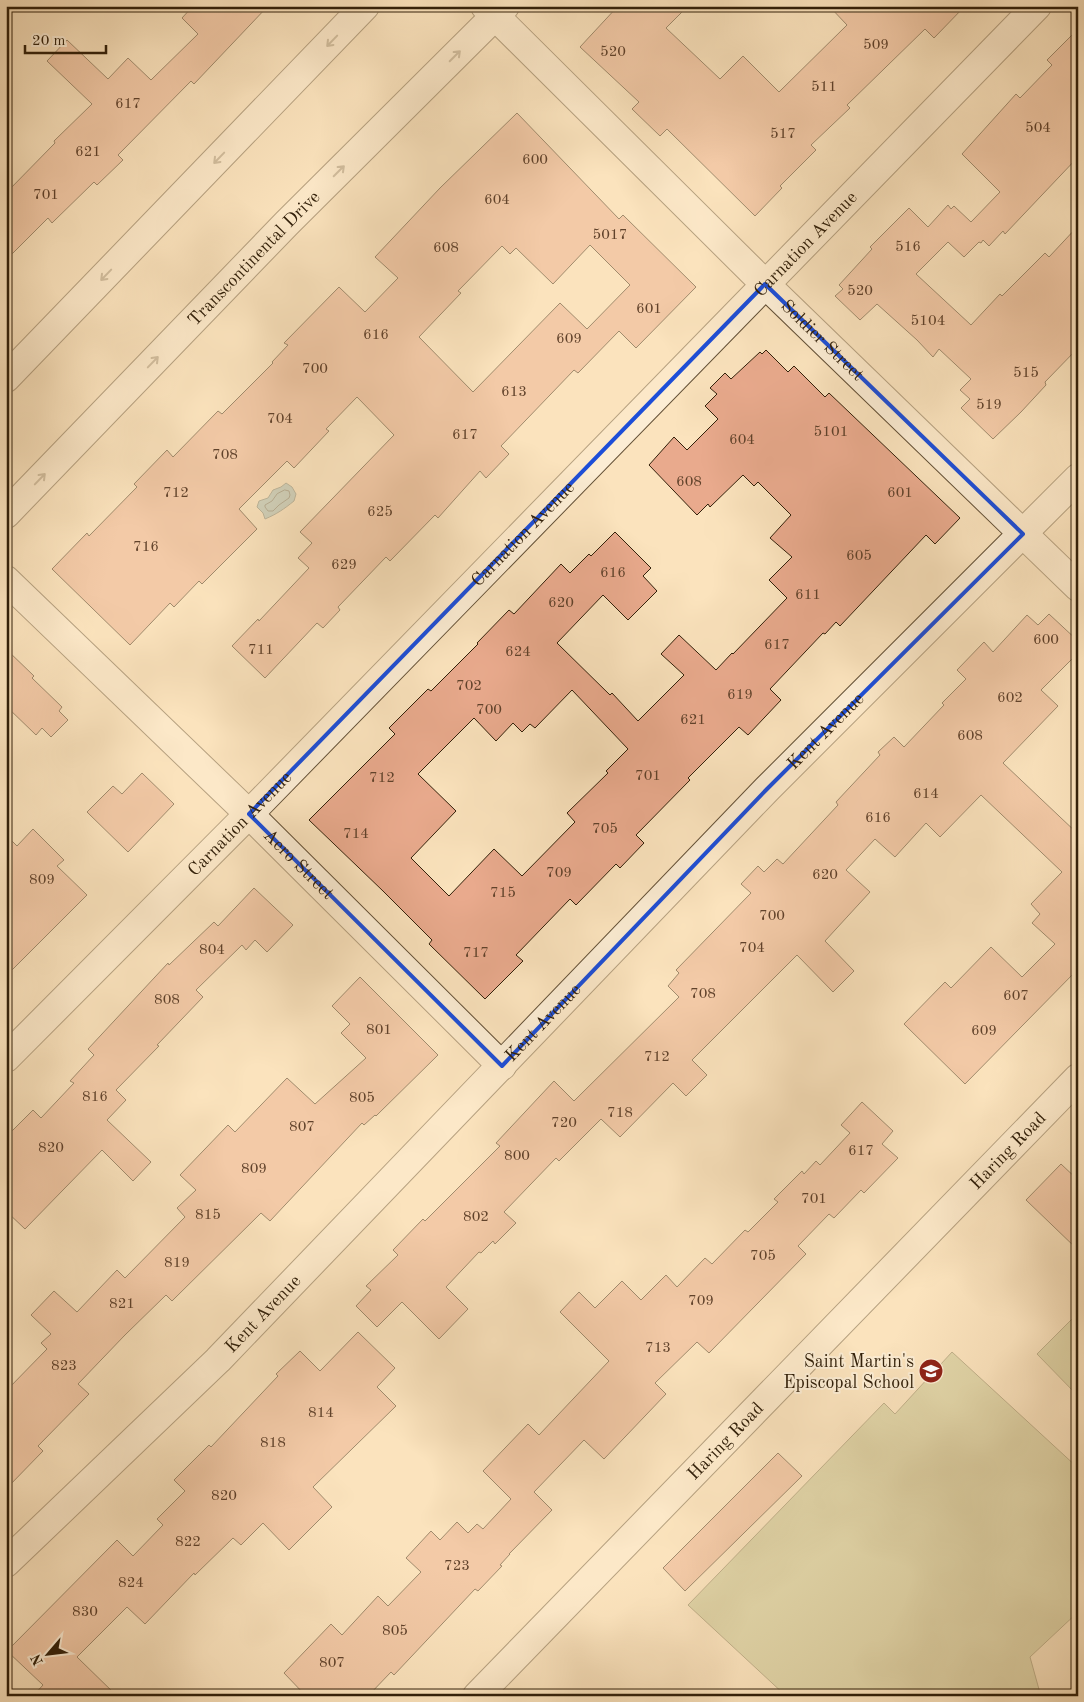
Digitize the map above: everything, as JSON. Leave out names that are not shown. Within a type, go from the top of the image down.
[{"type":"street","points":[[6,378],[365,6]]},
{"type":"street","name":"Carnation Avenue","points":[[6,1058],[249,814],[1037,6]]},
{"type":"street","name":"Soldier Street","points":[[496,10],[764,284],[1078,587]]},
{"type":"street","name":"Transcontinental Drive","points":[[6,514],[496,10]]},
{"type":"street","name":"Kent Avenue","points":[[6,1564],[218,1360],[767,789],[1078,478]]},
{"type":"street","name":"Aero Street","points":[[6,580],[249,814],[502,1066]]},
{"type":"street","name":"Haring Road","points":[[477,1696],[1078,1078]]},
{"type":"highlighted area","points":[[765,284],[1023,534],[767,789],[502,1066],[249,814]]},
{"type":"green space","points":[[1078,1313],[1078,1392],[1076,1394],[1037,1354]]},
{"type":"green space","points":[[952,1352],[1078,1468],[1078,1612],[1030,1657],[1040,1693],[1037,1696],[786,1696],[688,1605],[884,1403],[895,1414]]},
{"type":"water","points":[[286,483],[292,487],[296,494],[294,501],[265,519],[263,513],[257,507],[259,501],[268,498],[273,490]]},
{"type":"building","points":[[193,6],[268,6],[194,84],[191,81],[118,155],[123,160],[97,185],[94,182],[52,223],[48,218],[6,260],[6,193],[55,143],[54,141],[92,104],[47,61],[67,40],[108,79],[128,58],[151,80],[198,34],[182,18]]},
{"type":"building","points":[[618,6],[688,6],[666,28],[720,79],[743,56],[779,92],[847,25],[829,6],[965,6],[934,38],[925,29],[847,105],[850,108],[811,145],[816,150],[780,186],[782,188],[755,216],[667,129],[660,136],[632,109],[639,102],[580,47]]},
{"type":"building","points":[[1078,29],[1078,157],[1005,234],[1003,231],[989,246],[983,240],[964,257],[948,242],[916,274],[971,325],[1000,294],[1002,296],[1045,253],[1049,257],[1078,226],[1078,348],[1045,382],[1046,385],[1021,412],[993,439],[961,408],[970,399],[960,390],[971,379],[939,349],[933,357],[877,304],[860,320],[835,296],[843,289],[839,285],[872,249],[870,247],[909,208],[928,227],[948,205],[951,209],[954,206],[971,222],[1000,192],[962,154],[1016,94],[1020,98],[1052,65],[1047,60]]},
{"type":"building","points":[[517,113],[619,219],[623,215],[696,287],[636,348],[619,331],[578,373],[574,370],[501,446],[509,454],[486,478],[480,471],[438,518],[435,515],[390,561],[386,557],[338,607],[340,610],[323,628],[317,623],[265,678],[232,646],[258,619],[259,621],[309,568],[298,558],[312,543],[300,532],[394,435],[357,397],[326,429],[329,431],[294,468],[287,461],[239,509],[257,529],[202,584],[199,581],[174,607],[170,603],[130,645],[52,569],[87,533],[89,536],[137,487],[134,484],[167,450],[173,457],[218,411],[222,414],[273,363],[288,345],[284,343],[339,287],[365,312],[398,278],[375,257],[440,188]],"holes":[[[590,245],[630,285],[587,329],[560,303],[473,392],[419,337],[461,293],[458,291],[502,246],[510,254],[516,248],[553,284]]]},
{"type":"building","points":[[766,350],[788,372],[794,366],[825,397],[829,393],[960,518],[935,544],[926,535],[840,626],[836,622],[825,634],[823,633],[770,689],[781,700],[748,735],[739,727],[688,778],[690,780],[636,835],[644,843],[620,868],[616,864],[576,905],[570,899],[516,955],[523,961],[485,999],[429,944],[432,940],[309,820],[395,734],[389,728],[428,689],[431,691],[509,610],[514,614],[561,564],[570,573],[589,554],[591,556],[615,532],[651,568],[643,576],[657,591],[628,620],[603,595],[557,643],[610,695],[612,693],[638,721],[684,675],[661,654],[679,635],[716,670],[733,654],[787,598],[769,580],[792,557],[770,538],[791,515],[758,482],[754,486],[743,475],[710,507],[708,504],[697,515],[649,465],[674,437],[687,450],[718,419],[705,406],[717,394],[710,388],[725,373],[731,379],[760,352],[762,354]],"holes":[[[572,690],[628,749],[606,771],[608,773],[567,813],[575,822],[522,876],[494,849],[449,896],[411,858],[456,811],[418,774],[474,718],[496,741],[513,723],[522,732],[530,724],[535,728]]]},
{"type":"building","points":[[1049,614],[1078,641],[1078,653],[1041,690],[1058,706],[1003,763],[1078,834],[1078,969],[965,1084],[904,1024],[945,982],[951,988],[991,947],[1022,977],[1055,944],[1032,923],[1040,914],[1031,904],[1062,872],[981,795],[940,837],[926,823],[895,857],[875,839],[846,870],[870,892],[825,941],[854,971],[833,992],[797,955],[692,1060],[707,1075],[686,1096],[673,1083],[620,1137],[601,1119],[559,1161],[556,1158],[504,1212],[516,1223],[495,1244],[493,1241],[481,1253],[479,1252],[446,1287],[468,1309],[439,1339],[402,1302],[377,1327],[356,1306],[371,1290],[366,1286],[398,1255],[393,1250],[423,1219],[425,1221],[500,1146],[496,1143],[554,1081],[574,1101],[679,997],[668,986],[679,973],[676,970],[751,893],[741,884],[758,866],[764,872],[777,859],[783,864],[838,805],[836,802],[880,755],[878,752],[894,737],[904,747],[944,705],[942,703],[966,679],[957,670],[984,642],[993,652],[1027,615],[1038,625]]},
{"type":"building","points":[[6,649],[62,707],[59,711],[68,720],[51,737],[42,728],[36,735],[6,706]]},
{"type":"building","points":[[142,773],[174,804],[128,852],[87,812],[113,786],[122,794]]},
{"type":"building","points":[[33,829],[64,860],[57,866],[87,895],[6,976],[6,835],[17,846]]},
{"type":"building","points":[[254,888],[293,925],[267,952],[255,940],[246,950],[242,945],[196,990],[203,997],[116,1090],[126,1100],[107,1120],[151,1162],[133,1181],[102,1150],[25,1229],[6,1211],[6,1137],[33,1110],[41,1118],[74,1083],[70,1081],[94,1055],[88,1049],[168,963],[169,965],[214,922],[218,926]]},
{"type":"building","points":[[360,977],[438,1055],[376,1116],[364,1125],[362,1123],[270,1221],[261,1213],[172,1301],[166,1295],[125,1335],[78,1384],[89,1394],[38,1446],[43,1451],[6,1489],[6,1391],[47,1349],[41,1343],[51,1334],[31,1315],[54,1291],[77,1312],[117,1270],[125,1278],[185,1217],[177,1208],[196,1190],[180,1175],[228,1125],[235,1132],[287,1078],[315,1104],[366,1058],[341,1033],[350,1024],[332,1006]]},
{"type":"building","points":[[862,1102],[893,1131],[882,1144],[898,1158],[864,1193],[861,1190],[834,1218],[829,1214],[798,1246],[806,1254],[709,1353],[697,1342],[655,1383],[666,1394],[604,1459],[584,1440],[534,1492],[552,1510],[509,1554],[500,1565],[502,1566],[478,1591],[475,1589],[394,1675],[391,1672],[368,1696],[306,1696],[284,1673],[331,1624],[342,1635],[378,1596],[388,1606],[421,1572],[406,1558],[431,1531],[440,1540],[457,1522],[468,1533],[477,1524],[483,1529],[511,1499],[483,1471],[528,1424],[539,1435],[609,1361],[560,1312],[579,1292],[595,1308],[622,1281],[641,1300],[666,1275],[677,1287],[705,1258],[712,1264],[745,1230],[748,1232],[778,1202],[774,1199],[802,1171],[804,1174],[816,1161],[820,1165],[850,1133],[841,1125]]},
{"type":"building","points":[[1061,1164],[1078,1180],[1078,1250],[1026,1200]]},
{"type":"building","points":[[358,1332],[395,1368],[377,1387],[396,1406],[313,1487],[332,1507],[289,1550],[263,1523],[241,1545],[233,1538],[195,1575],[194,1573],[145,1624],[127,1607],[77,1657],[117,1696],[33,1696],[43,1685],[7,1651],[117,1540],[133,1556],[163,1525],[157,1519],[185,1491],[174,1480],[209,1445],[211,1447],[278,1376],[276,1374],[300,1351],[320,1371]]},
{"type":"building","points":[[778,1453],[802,1476],[685,1591],[663,1568]]},
{"type":"place","name":"Saint Martin's Episcopal School","points":[[931,1371]]}]
